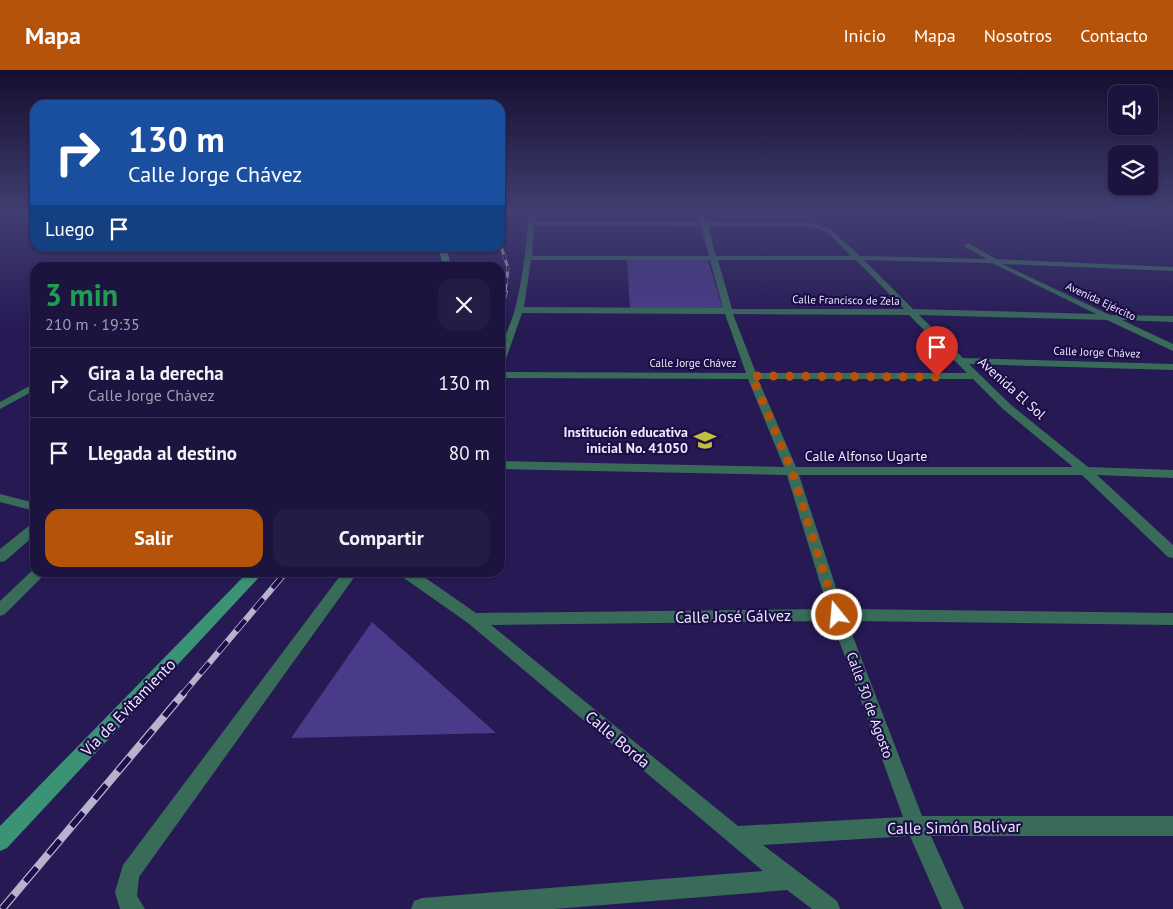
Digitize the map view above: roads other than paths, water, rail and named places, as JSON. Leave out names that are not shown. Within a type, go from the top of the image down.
[{"type":"main road","name":"Vía de Evitamiento","points":[[0,840],[252,577]]},
{"type":"street","points":[[505,348],[519,310],[529,252]]},
{"type":"street","name":"Calle 30 de Agosto","points":[[712,252],[728,311],[752,376],[792,471],[837,615],[916,826],[954,909]]},
{"type":"street","name":"Avenida El Sol","points":[[852,252],[1007,406],[1084,470],[1173,553]]},
{"type":"street","name":"Avenida Ejército","points":[[981,252],[995,260],[999,265],[1173,348]]},
{"type":"street","points":[[528,258],[995,260],[1173,269]]},
{"type":"street","name":"Calle Francisco de Zela","points":[[519,310],[911,312],[1173,319]]},
{"type":"street","name":"Calle Jorge Chávez","points":[[960,361],[1173,367]]},
{"type":"street","name":"Calle Jorge Chávez","points":[[505,375],[976,376]]},
{"type":"street","points":[[0,406],[30,389]]},
{"type":"street","points":[[22,394],[30,395]]},
{"type":"street","name":"Calle Alfonso Ugarte","points":[[505,465],[597,465],[792,471],[1084,470],[1173,474]]},
{"type":"street","points":[[0,498],[30,506]]},
{"type":"street","points":[[0,557],[30,532]]},
{"type":"street","points":[[0,610],[35,577]]},
{"type":"street","points":[[134,909],[129,905],[124,892],[130,872],[347,577]]},
{"type":"street","name":"Calle Borda","points":[[413,577],[473,619],[735,836],[829,909]]},
{"type":"street","name":"Calle José Gálvez","points":[[473,619],[837,615],[1173,619]]},
{"type":"street","name":"Calle Simón Bolívar","points":[[735,836],[916,826],[1173,826]]},
{"type":"street","points":[[422,909],[789,879]]},
{"type":"railway","points":[[503,252],[508,268],[505,293]]},
{"type":"railway","points":[[182,695],[282,577]]},
{"type":"railway","points":[[2,909],[183,694]]},
{"type":"place","name":"Institución educativa inicial No. 41050","points":[[705,440]]}]
